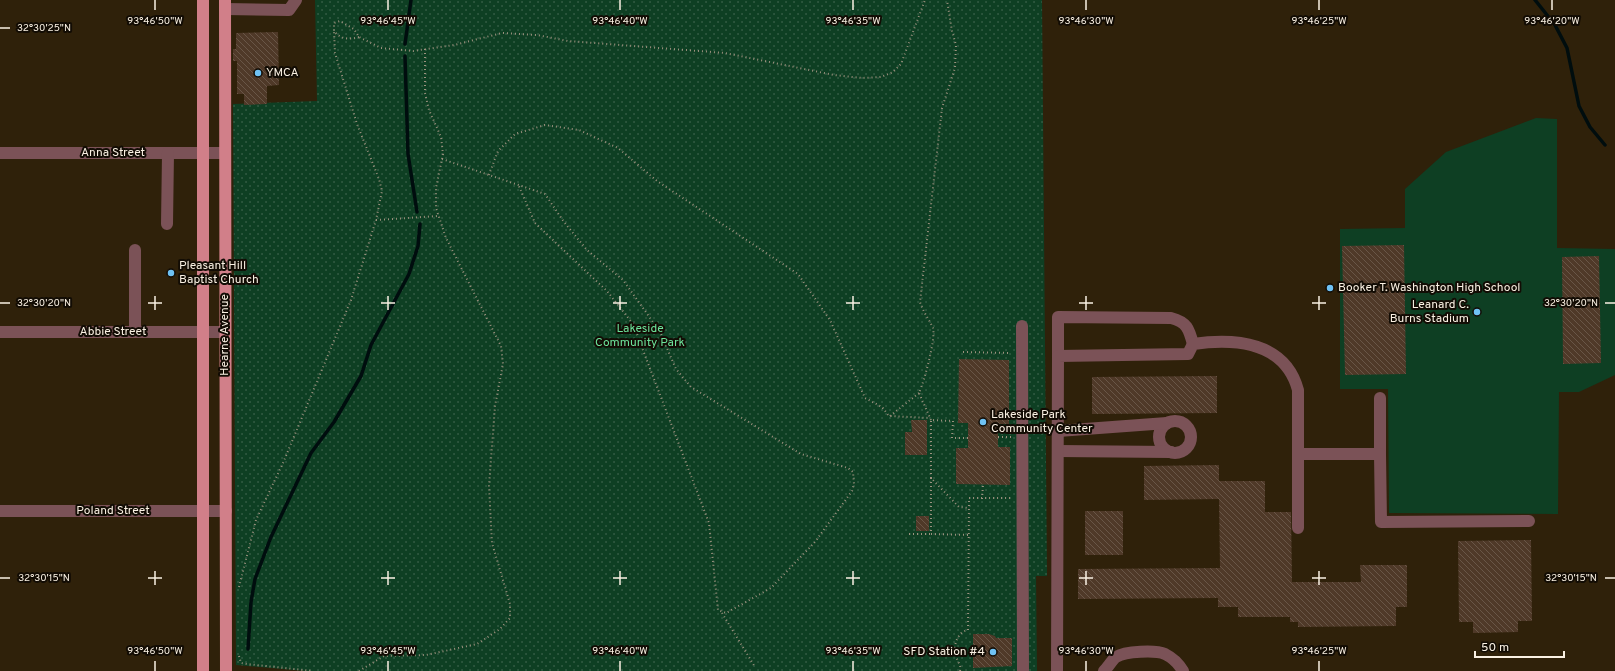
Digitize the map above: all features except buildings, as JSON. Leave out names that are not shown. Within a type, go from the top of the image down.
[{"type":"main road","name":"Hearne Avenue","points":[[203,0],[203,671]]},
{"type":"main road","name":"Hearne Avenue","points":[[225,5],[226,671]]},
{"type":"street","points":[[225,5],[289,10],[296,0]]},
{"type":"street","name":"Anna Street","points":[[0,153],[225,153]]},
{"type":"street","points":[[167,224],[168,153]]},
{"type":"street","points":[[135,250],[135,332]]},
{"type":"street","points":[[1057,671],[1058,318],[1171,318],[1181,320],[1190,330],[1193,344],[1188,354],[1058,356]]},
{"type":"street","points":[[1022,326],[1023,671]]},
{"type":"street","name":"Abbie Street","points":[[0,332],[225,332]]},
{"type":"street","points":[[1193,344],[1211,342],[1254,345],[1277,356],[1295,378],[1298,390],[1298,528]]},
{"type":"street","points":[[1380,398],[1381,522],[1529,522]]},
{"type":"street","points":[[1058,432],[1178,421],[1189,430],[1190,435],[1190,440],[1186,449],[1177,453],[1058,451]]},
{"type":"street","points":[[1167,423],[1160,431],[1159,442],[1166,450],[1171,452]]},
{"type":"street","points":[[1298,454],[1380,454]]},
{"type":"street","name":"Poland Street","points":[[0,511],[226,511]]},
{"type":"street","points":[[1104,671],[1116,657],[1125,652],[1146,652],[1163,653],[1174,659],[1183,671]]},
{"type":"path","points":[[334,31],[337,36],[344,38],[358,37],[381,48],[412,51],[454,45],[502,34],[537,35],[568,41],[725,53],[834,75],[862,78],[880,77],[893,72],[901,64],[925,0]]},
{"type":"path","points":[[889,416],[919,393],[924,382],[933,336],[933,328],[924,314],[920,302],[942,108],[955,68],[956,45],[947,0]]},
{"type":"path","points":[[238,592],[256,520],[283,462],[351,300],[376,220],[382,191],[379,178],[357,124],[335,53],[334,23],[340,21],[354,29],[358,37]]},
{"type":"path","points":[[359,671],[384,656],[426,655],[477,644],[500,629],[510,618],[510,604],[492,544],[489,486],[494,406],[503,364],[500,346],[446,238],[436,208],[436,188],[442,159],[441,137],[429,110],[425,93],[425,49]]},
{"type":"path","points":[[490,175],[498,151],[515,134],[546,125],[579,130],[618,148],[657,181],[798,274],[830,320],[865,398],[882,407],[889,416],[953,421],[952,438],[968,438]]},
{"type":"path","points":[[442,159],[545,194],[564,222],[587,250],[623,280],[660,332],[676,369],[691,387],[801,454],[848,468],[853,472],[854,484],[852,491],[815,542],[771,588],[726,613],[722,613]]},
{"type":"path","points":[[518,184],[535,223],[607,291],[633,324],[709,523],[718,610],[722,613],[755,667]]},
{"type":"path","points":[[376,220],[439,216]]},
{"type":"path","points":[[963,352],[1010,352],[1015,357]]},
{"type":"path","points":[[919,393],[930,419],[931,534]]},
{"type":"path","points":[[998,437],[1014,437]]},
{"type":"path","points":[[931,478],[959,507],[969,508]]},
{"type":"path","points":[[982,485],[982,498]]},
{"type":"path","points":[[960,671],[960,665],[956,658],[958,637],[963,631],[968,630],[969,498],[1010,499],[1014,496]]},
{"type":"path","points":[[909,534],[969,535]]},
{"type":"path","points":[[239,652],[242,663],[313,671]]},
{"type":"green space","name":"Lakeside Community Park","points":[[315,0],[1042,0],[1047,576],[1036,576],[1037,671],[306,671],[236,665],[233,104],[317,101]]},
{"type":"green space","name":"Leanard C. Burns Stadium","points":[[1536,118],[1557,119],[1557,248],[1615,249],[1615,375],[1579,392],[1559,392],[1558,514],[1389,513],[1388,389],[1340,389],[1340,229],[1405,228],[1405,189],[1446,152]]},
{"type":"waterway","points":[[405,44],[411,0]]},
{"type":"waterway","points":[[1535,0],[1555,25],[1567,48],[1579,106],[1590,127],[1605,145]]},
{"type":"waterway","points":[[405,56],[408,154],[417,212]]},
{"type":"waterway","points":[[248,649],[251,602],[255,579],[271,537],[311,453],[334,422],[361,376],[371,345],[409,274],[418,246],[420,224]]},
{"type":"place","name":"YMCA","points":[[258,73]]},
{"type":"place","name":"Pleasant Hill Baptist Church","points":[[171,273]]},
{"type":"place","name":"Booker T. Washington High School","points":[[1330,288]]},
{"type":"place","name":"Leanard C. Burns Stadium","points":[[1477,312]]},
{"type":"place","name":"Lakeside Park Community Center","points":[[983,422]]},
{"type":"place","name":"SFD Station #4","points":[[993,652]]}]
